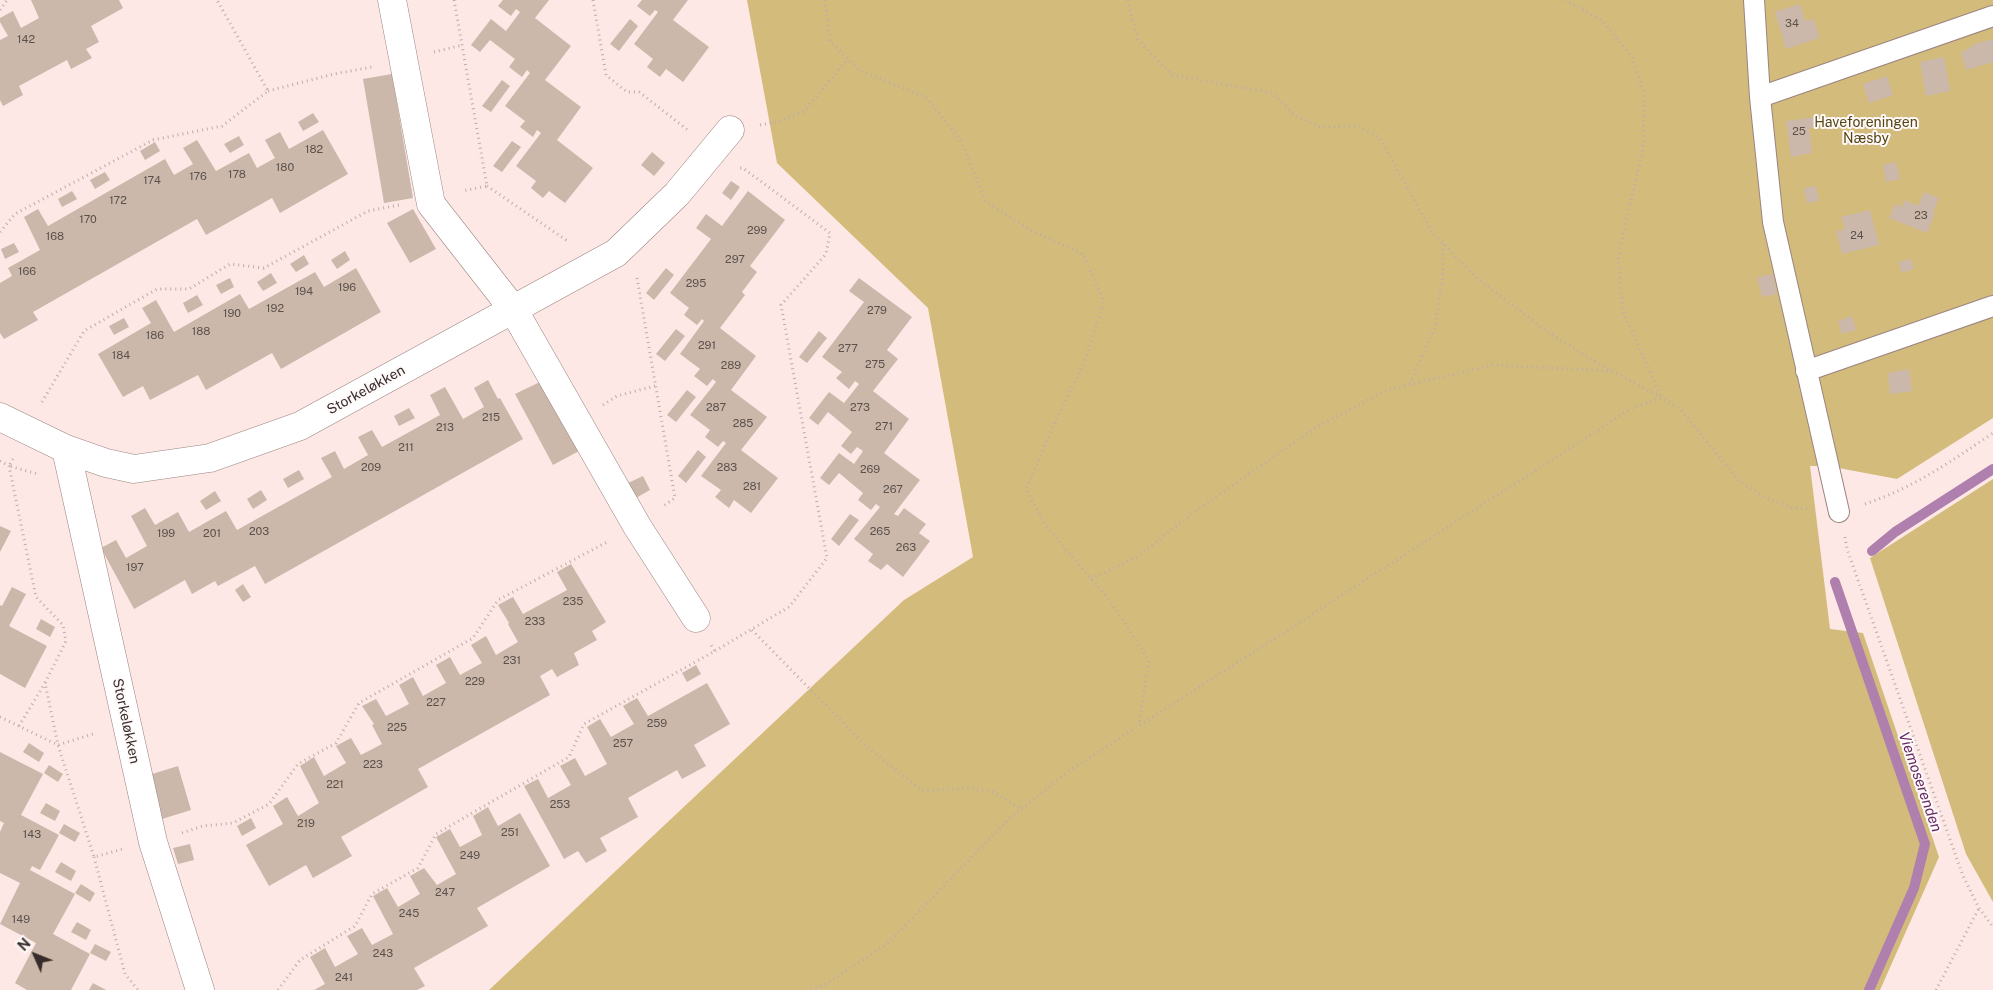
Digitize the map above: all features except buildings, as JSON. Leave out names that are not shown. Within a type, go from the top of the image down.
[{"type":"street","points":[[392,0],[431,204],[513,309],[637,526],[696,618]]},
{"type":"street","name":"Storkeløkken","points":[[0,417],[66,449],[106,463],[134,469],[210,458],[300,426],[616,252],[677,194],[722,140]]},
{"type":"street","name":"Storkeløkken","points":[[66,449],[153,842],[200,990]]},
{"type":"lane","points":[[1754,0],[1760,97],[1773,222],[1839,512]]},
{"type":"lane","points":[[1760,97],[1993,16]]},
{"type":"lane","points":[[1806,370],[1993,306]]},
{"type":"path","points":[[0,10],[7,0]]},
{"type":"path","points":[[217,0],[268,91]]},
{"type":"path","points":[[454,0],[487,186],[598,262]]},
{"type":"path","points":[[593,0],[606,75],[627,92],[639,92],[722,140],[803,112],[848,59]]},
{"type":"path","points":[[825,0],[830,42],[860,71],[926,97],[960,139],[986,202],[1029,228],[1083,254],[1104,302],[1083,365],[1054,424],[1026,489],[1046,526],[1110,601],[1149,660],[1139,725]]},
{"type":"path","points":[[1128,0],[1138,40],[1172,75],[1272,93],[1296,116],[1320,127],[1355,126],[1380,137],[1432,232],[1479,280],[1545,330],[1611,371],[1681,410],[1739,481],[1764,497],[1792,508],[1839,512],[1888,496],[1921,480],[1993,433]]},
{"type":"path","points":[[1565,0],[1602,20],[1632,57],[1644,93],[1643,149],[1618,257],[1623,311],[1662,398]]},
{"type":"path","points":[[0,232],[16,214],[152,140],[222,126],[268,91],[334,74],[405,61]]},
{"type":"path","points":[[278,990],[300,960],[355,926],[372,894],[418,868],[436,834],[569,757],[584,724],[752,630],[789,607],[827,558],[781,305],[826,254],[830,234],[743,168],[733,169]]},
{"type":"path","points":[[19,726],[45,683],[66,641],[63,625],[36,598],[9,466],[26,430],[84,331],[157,289],[189,289],[230,264],[264,268],[368,211],[487,186]]},
{"type":"path","points":[[1410,385],[1435,327],[1443,273],[1443,244]]},
{"type":"path","points":[[94,857],[153,842],[203,826],[233,823],[269,804],[298,764],[336,743],[359,703],[473,638],[498,600],[637,526],[675,498],[636,276]]},
{"type":"path","points":[[1091,579],[1135,558],[1208,502],[1317,427],[1387,390],[1493,366],[1611,371]]},
{"type":"path","points":[[577,422],[617,396],[656,386]]},
{"type":"path","points":[[811,990],[826,984],[887,944],[1008,819],[1069,771],[1634,406],[1662,398]]},
{"type":"path","points":[[0,461],[9,466]]},
{"type":"path","points":[[1839,512],[1847,549],[1963,876],[1979,908],[1993,927]]},
{"type":"path","points":[[696,618],[715,651]]},
{"type":"path","points":[[752,630],[865,745],[922,791],[966,788],[993,792],[1022,808]]},
{"type":"path","points":[[45,683],[58,745],[94,857],[125,974],[138,990]]},
{"type":"path","points":[[0,717],[58,745],[127,723]]},
{"type":"path","points":[[1936,990],[1979,908]]},
{"type":"green space","name":"Haveforeningen Næsby","points":[[747,0],[1993,0],[1993,418],[1897,479],[1828,466],[1810,466],[1830,629],[1863,633],[1939,857],[1880,990],[489,990],[904,600],[973,557],[928,308],[777,163]]},
{"type":"green space","points":[[1993,479],[1993,902],[1966,854],[1870,558]]},
{"type":"waterway","name":"Viemoserenden","points":[[1872,551],[1895,532],[1993,469]]},
{"type":"waterway","name":"Viemoserenden","points":[[1835,582],[1925,844],[1914,888],[1869,990]]}]
